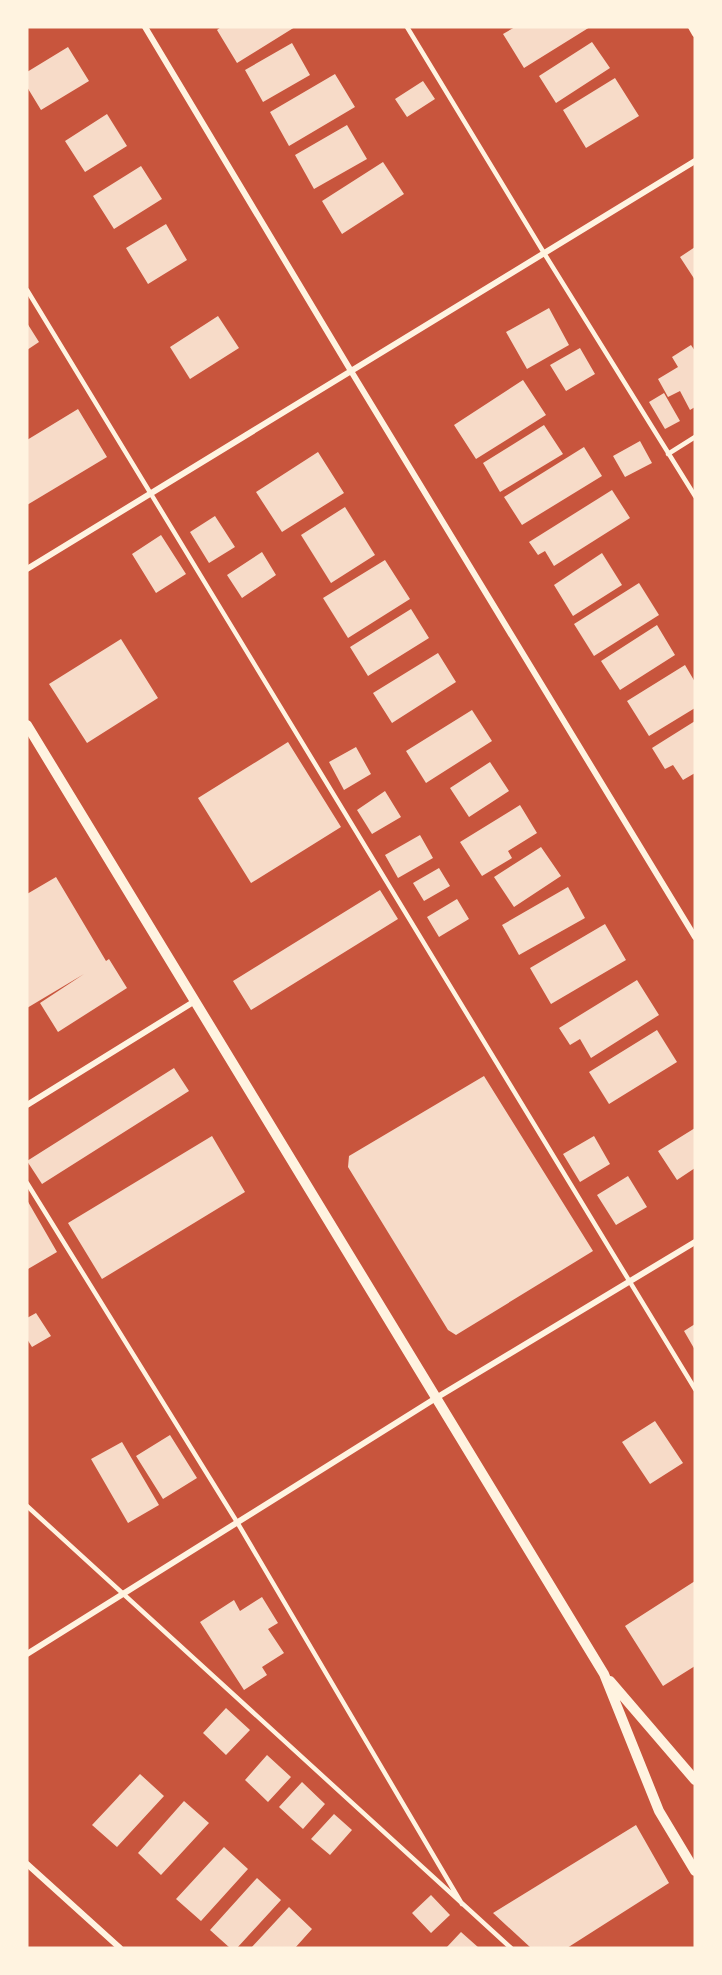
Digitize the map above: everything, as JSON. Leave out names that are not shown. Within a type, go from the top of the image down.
[{"type":"street","points":[[145,27],[695,937]]},
{"type":"street","points":[[691,27],[695,34]]},
{"type":"street","points":[[27,569],[695,161]]},
{"type":"street","points":[[27,725],[604,1674],[695,1780]]},
{"type":"street","points":[[27,1105],[195,1001]]},
{"type":"street","points":[[27,1654],[436,1398],[695,1242]]},
{"type":"street","points":[[604,1674],[659,1811],[695,1871]]},
{"type":"street","points":[[27,1864],[120,1948]]},
{"type":"lane","points":[[407,27],[695,496]]},
{"type":"lane","points":[[27,290],[695,1389]]},
{"type":"lane","points":[[668,454],[695,437]]},
{"type":"lane","points":[[27,1183],[237,1522],[462,1904]]},
{"type":"lane","points":[[27,1506],[511,1948]]},
{"type":"building","points":[[221,27],[295,27],[237,63],[217,30]]},
{"type":"building","points":[[515,27],[590,27],[524,68],[503,34]]},
{"type":"building","points":[[592,42],[610,68],[556,103],[539,76]]},
{"type":"building","points":[[292,43],[310,75],[263,102],[245,70]]},
{"type":"building","points":[[68,47],[89,81],[41,110],[27,87],[27,72]]},
{"type":"building","points":[[335,74],[355,107],[289,146],[270,112]]},
{"type":"building","points":[[615,78],[639,116],[586,148],[563,110]]},
{"type":"building","points":[[423,81],[435,99],[407,117],[395,99]]},
{"type":"building","points":[[107,114],[127,146],[85,172],[65,141]]},
{"type":"building","points":[[347,125],[367,159],[314,189],[295,155]]},
{"type":"building","points":[[383,162],[404,194],[342,234],[322,201]]},
{"type":"building","points":[[141,166],[162,199],[114,229],[93,196]]},
{"type":"building","points":[[166,224],[187,260],[148,284],[126,248]]},
{"type":"building","points":[[695,247],[695,280],[680,257]]},
{"type":"building","points":[[549,308],[569,345],[527,369],[506,332]]},
{"type":"building","points":[[218,316],[239,348],[190,379],[170,347]]},
{"type":"building","points":[[27,323],[39,342],[27,350]]},
{"type":"building","points":[[691,345],[695,351],[695,407],[690,410],[680,391],[668,397],[658,379],[678,367],[672,357]]},
{"type":"building","points":[[580,348],[595,374],[566,391],[550,365]]},
{"type":"building","points":[[523,380],[546,415],[476,459],[454,425]]},
{"type":"building","points":[[664,393],[680,421],[665,429],[649,402]]},
{"type":"building","points":[[78,409],[107,457],[27,505],[27,440]]},
{"type":"building","points":[[544,425],[563,454],[500,492],[483,463]]},
{"type":"building","points":[[640,441],[652,463],[625,477],[613,456]]},
{"type":"building","points":[[584,447],[602,476],[522,525],[504,497]]},
{"type":"building","points":[[318,452],[344,493],[282,532],[256,492]]},
{"type":"building","points":[[612,490],[630,518],[554,566],[545,551],[538,555],[529,542]]},
{"type":"building","points":[[345,507],[375,555],[331,583],[301,535]]},
{"type":"building","points":[[215,516],[235,547],[209,563],[190,532]]},
{"type":"building","points":[[161,535],[186,574],[156,593],[132,554]]},
{"type":"building","points":[[262,552],[276,575],[242,598],[227,575]]},
{"type":"building","points":[[602,553],[622,585],[573,616],[554,585]]},
{"type":"building","points":[[385,560],[410,599],[348,638],[323,598]]},
{"type":"building","points":[[639,583],[659,615],[594,656],[574,624]]},
{"type":"building","points":[[411,609],[429,638],[368,676],[350,647]]},
{"type":"building","points":[[657,625],[675,655],[620,690],[601,661]]},
{"type":"building","points":[[121,639],[158,698],[87,743],[49,684]]},
{"type":"building","points":[[438,653],[456,682],[392,723],[373,693]]},
{"type":"building","points":[[685,665],[695,682],[695,708],[649,736],[627,701]]},
{"type":"building","points":[[472,710],[492,741],[426,783],[406,751]]},
{"type":"building","points":[[695,721],[695,773],[683,780],[673,765],[665,769],[652,748]]},
{"type":"building","points":[[288,742],[341,827],[251,883],[198,798]]},
{"type":"building","points":[[356,747],[371,774],[344,790],[329,762]]},
{"type":"building","points":[[490,762],[509,791],[469,817],[450,788]]},
{"type":"building","points":[[385,791],[401,817],[372,834],[357,810]]},
{"type":"building","points":[[520,805],[537,833],[508,851],[512,858],[482,876],[460,842]]},
{"type":"building","points":[[420,835],[433,858],[398,878],[385,855]]},
{"type":"building","points":[[541,847],[561,876],[514,907],[494,877]]},
{"type":"building","points":[[439,868],[450,886],[424,901],[413,883]]},
{"type":"building","points":[[56,877],[106,961],[109,959],[127,988],[58,1032],[40,1003],[84,974],[27,1008],[27,894]]},
{"type":"building","points":[[568,887],[585,918],[519,955],[502,925]]},
{"type":"building","points":[[380,890],[398,919],[251,1010],[233,981]]},
{"type":"building","points":[[457,899],[469,919],[439,937],[427,917]]},
{"type":"building","points":[[605,924],[626,960],[551,1004],[530,968]]},
{"type":"building","points":[[637,980],[659,1015],[591,1058],[580,1039],[570,1045],[559,1028]]},
{"type":"building","points":[[657,1030],[677,1062],[609,1104],[589,1072]]},
{"type":"building","points":[[174,1068],[189,1091],[42,1184],[27,1161]]},
{"type":"building","points":[[484,1076],[593,1251],[456,1335],[448,1330],[348,1167],[349,1156]]},
{"type":"building","points":[[695,1128],[695,1168],[677,1180],[658,1151]]},
{"type":"building","points":[[212,1136],[245,1192],[102,1279],[68,1223]]},
{"type":"building","points":[[594,1136],[610,1164],[580,1182],[563,1154]]},
{"type":"building","points":[[628,1176],[647,1207],[616,1225],[597,1195]]},
{"type":"building","points":[[27,1200],[57,1252],[28,1269],[27,1268]]},
{"type":"building","points":[[36,1313],[51,1336],[32,1347],[27,1339],[27,1318]]},
{"type":"building","points":[[695,1324],[695,1350],[684,1331]]},
{"type":"building","points":[[655,1421],[683,1463],[650,1484],[622,1442]]},
{"type":"building","points":[[170,1435],[197,1478],[163,1499],[136,1456]]},
{"type":"building","points":[[122,1442],[159,1505],[128,1523],[91,1459]]},
{"type":"building","points":[[695,1581],[695,1666],[663,1686],[625,1626]]},
{"type":"building","points":[[262,1597],[278,1623],[268,1629],[284,1653],[262,1667],[267,1675],[244,1690],[200,1622],[234,1600],[240,1611]]},
{"type":"building","points":[[226,1708],[250,1730],[226,1755],[203,1733]]},
{"type":"building","points":[[267,1755],[291,1777],[268,1802],[245,1780]]},
{"type":"building","points":[[140,1774],[164,1796],[117,1847],[92,1825]]},
{"type":"building","points":[[302,1782],[325,1804],[303,1829],[279,1807]]},
{"type":"building","points":[[184,1801],[209,1823],[161,1875],[138,1853]]},
{"type":"building","points":[[334,1814],[352,1830],[330,1855],[311,1839]]},
{"type":"building","points":[[636,1825],[669,1883],[567,1948],[531,1948],[493,1913]]},
{"type":"building","points":[[224,1847],[248,1869],[201,1921],[176,1899]]},
{"type":"building","points":[[257,1878],[281,1900],[237,1948],[230,1948],[210,1930]]},
{"type":"building","points":[[431,1895],[450,1915],[431,1933],[412,1913]]},
{"type":"building","points":[[289,1907],[312,1929],[295,1948],[251,1948]]},
{"type":"building","points":[[461,1932],[479,1948],[446,1948]]}]
